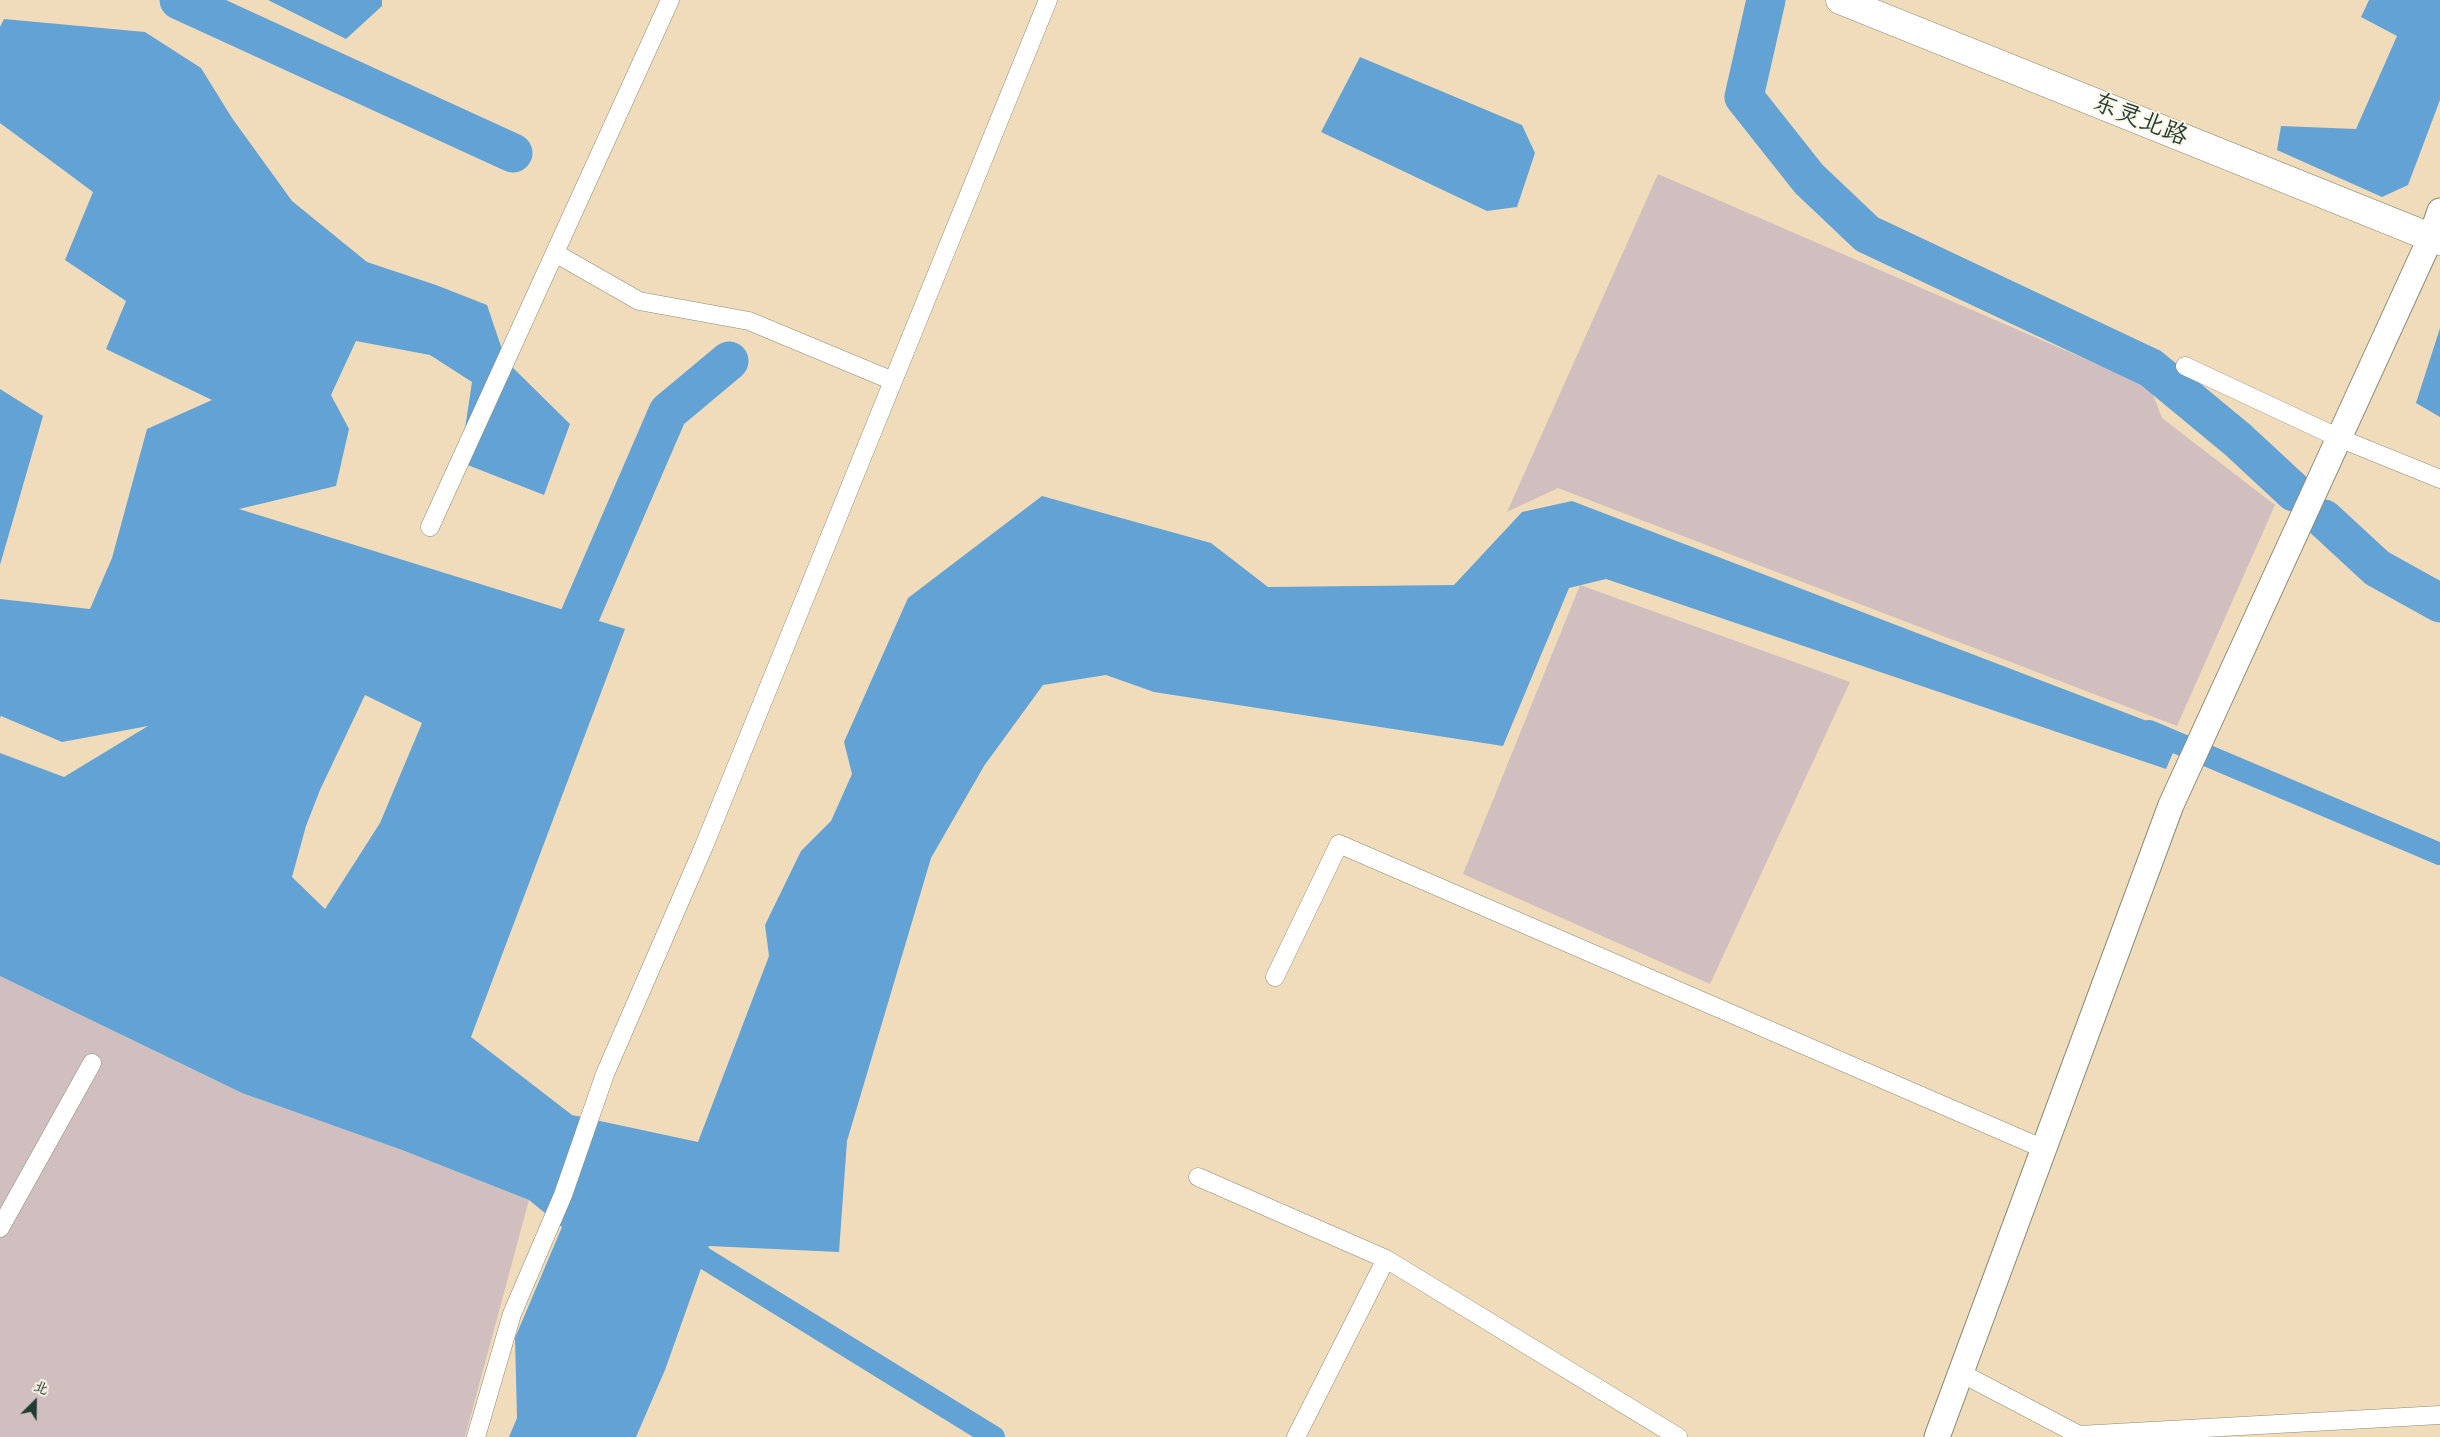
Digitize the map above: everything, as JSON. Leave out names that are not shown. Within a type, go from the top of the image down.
[{"type":"main road","name":"东灵北路","points":[[1840,0],[2436,239]]},
{"type":"street","points":[[430,527],[670,0]]},
{"type":"street","points":[[476,1437],[512,1314],[563,1195],[605,1074],[704,846],[1048,0]]},
{"type":"street","points":[[1937,1437],[2171,805],[2339,438],[2436,239],[2440,211]]},
{"type":"street","points":[[555,253],[639,301],[749,321],[893,380]]},
{"type":"street","points":[[2185,366],[2339,438],[2440,479]]},
{"type":"street","points":[[1276,977],[1339,844],[2044,1149]]},
{"type":"street","points":[[0,1228],[92,1063]]},
{"type":"street","points":[[1198,1176],[1386,1259],[1678,1437]]},
{"type":"street","points":[[1296,1437],[1386,1259]]},
{"type":"street","points":[[1961,1373],[2079,1434],[2440,1415]]},
{"type":"shaded area","points":[[1658,174],[2150,387],[2162,418],[2275,505],[2177,726],[1558,488],[1507,512]]},
{"type":"shaded area","points":[[1580,585],[1850,682],[1710,984],[1463,874]]},
{"type":"shaded area","points":[[0,976],[242,1093],[402,1150],[529,1200],[465,1437],[0,1437]]},
{"type":"water","points":[[268,0],[382,0],[382,6],[346,39]]},
{"type":"water","points":[[2369,0],[2440,0],[2440,100],[2408,185],[2382,197],[2277,150],[2281,126],[2356,129],[2397,36],[2361,17]]},
{"type":"water","points":[[4,19],[145,32],[201,68],[232,118],[292,201],[367,262],[436,285],[487,305],[506,361],[570,424],[544,495],[460,462],[472,382],[430,355],[356,341],[331,395],[349,429],[336,486],[239,509],[625,629],[471,1037],[572,1115],[698,1142],[769,956],[765,925],[801,851],[831,821],[852,774],[844,742],[908,598],[1042,496],[1211,543],[1268,587],[1454,585],[1522,512],[1572,501],[2181,734],[2166,769],[1606,579],[1569,588],[1503,746],[1154,692],[1106,675],[1043,685],[984,766],[931,858],[847,1141],[839,1252],[709,1246],[665,1370],[636,1437],[509,1437],[517,1418],[515,1338],[562,1227],[529,1200],[402,1150],[242,1093],[0,976],[0,753],[64,777],[148,726],[62,742],[1,716],[0,718],[0,599],[90,609],[112,558],[147,429],[212,400],[106,349],[126,301],[65,260],[93,192],[0,123],[0,27]],"holes":[[[365,695],[422,723],[380,823],[325,909],[292,877],[306,826],[320,790]]]},
{"type":"water","points":[[1360,57],[1522,125],[1535,153],[1517,207],[1487,211],[1321,132]]},
{"type":"water","points":[[2440,328],[2440,417],[2416,403]]},
{"type":"water","points":[[0,389],[43,416],[0,565]]},
{"type":"waterway","points":[[179,0],[513,153]]},
{"type":"waterway","points":[[1766,0],[1744,97],[1809,179],[1867,234],[2151,368],[2238,440],[2294,492]]},
{"type":"waterway","points":[[559,664],[668,412],[729,361]]},
{"type":"waterway","points":[[2324,519],[2377,568],[2440,603]]},
{"type":"waterway","points":[[2149,731],[2440,854]]},
{"type":"waterway","points":[[678,1242],[994,1437]]}]
